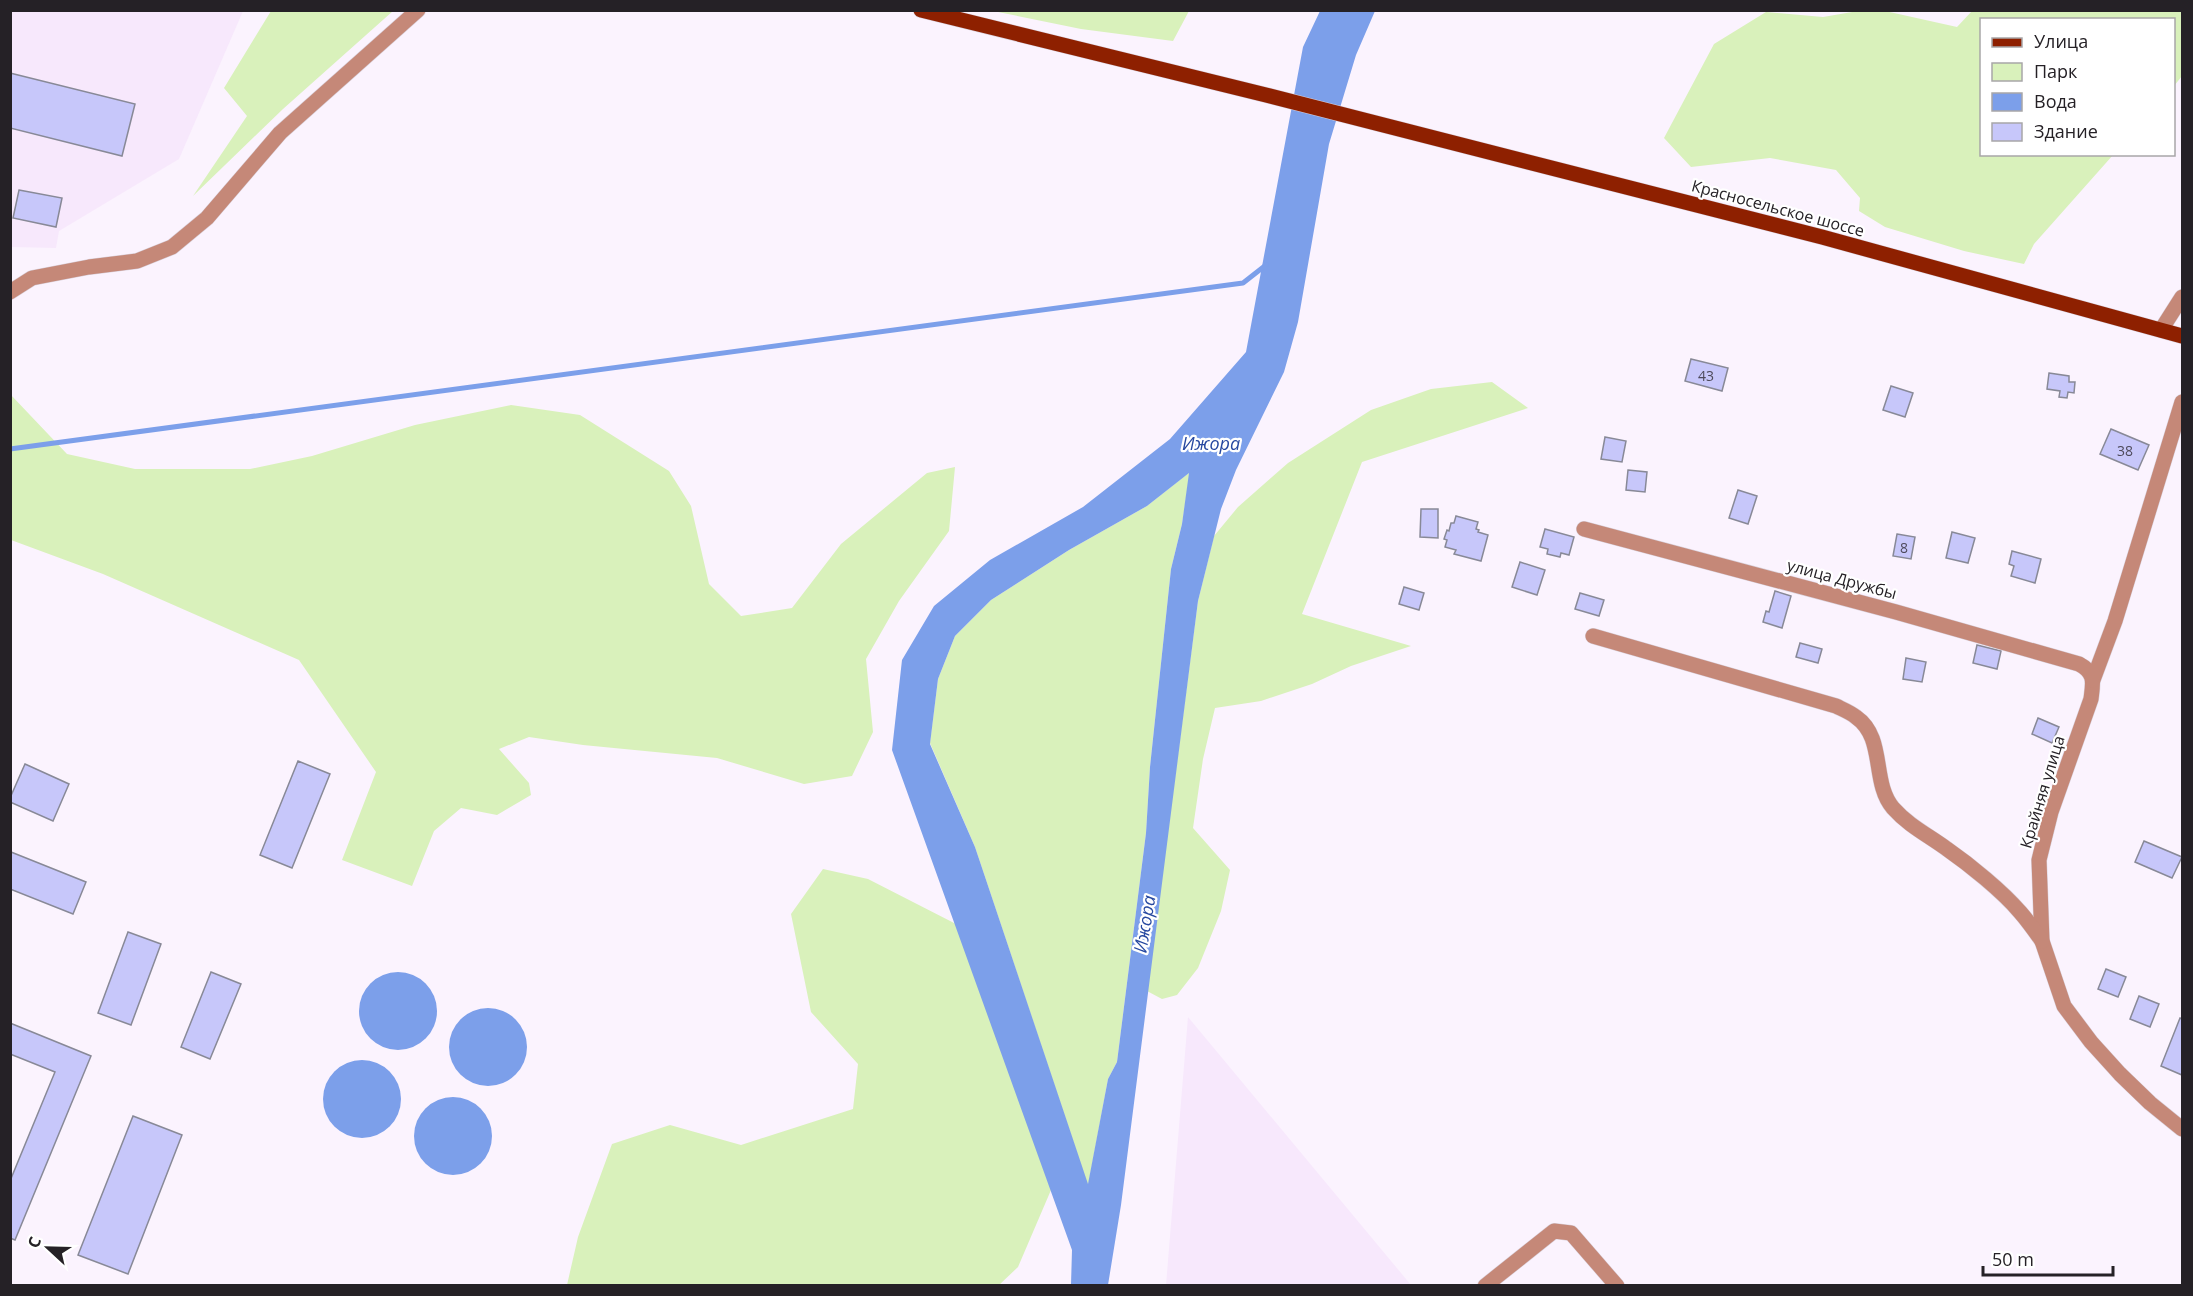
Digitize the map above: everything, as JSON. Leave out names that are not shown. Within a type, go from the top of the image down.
[{"type":"main road","name":"Красносельское шоссе","points":[[921,10],[1266,95],[1822,237],[2182,336]]},
{"type":"street","points":[[10,292],[32,279],[89,267],[137,261],[172,247],[207,218],[280,133],[418,10]]},
{"type":"street","points":[[2161,330],[2182,297]]},
{"type":"street","name":"Крайняя улица","points":[[2182,402],[2115,621],[2090,674],[2091,699],[2051,812],[2039,860],[2042,941],[2064,1006],[2091,1042],[2120,1074],[2182,1129]]},
{"type":"street","name":"улица Дружбы","points":[[1584,530],[1896,612],[2079,664],[2090,674]]},
{"type":"street","points":[[1593,636],[1836,706],[1857,717],[1868,730],[1878,755],[1881,781],[1891,805],[1910,825],[1948,849],[2019,910],[2042,941]]},
{"type":"street","points":[[1485,1286],[1554,1231],[1571,1233],[1617,1286]]},
{"type":"shaded area","points":[[11,11],[243,11],[179,159],[59,231],[56,248],[11,247]]},
{"type":"shaded area","points":[[1188,1017],[1411,1285],[1166,1285]]},
{"type":"green space","points":[[1189,10],[1173,41],[1081,29],[993,11]]},
{"type":"green space","points":[[271,11],[393,11],[283,109],[193,196],[247,116],[224,88]]},
{"type":"green space","points":[[1858,11],[1885,11],[1957,27],[1972,11],[2182,11],[2182,76],[2175,85],[2175,18],[1980,18],[1980,156],[2112,156],[2034,244],[2024,264],[1964,251],[1885,227],[1859,211],[1860,198],[1836,170],[1770,158],[1691,167],[1664,138],[1714,44],[1766,12],[1823,17]]},
{"type":"green space","points":[[1492,382],[1528,408],[1362,462],[1302,614],[1411,646],[1351,666],[1312,684],[1261,701],[1215,708],[1203,759],[1193,828],[1230,870],[1221,911],[1198,968],[1177,995],[1162,999],[1147,991],[1198,601],[1214,536],[1238,507],[1288,463],[1371,410],[1431,389]]},
{"type":"green space","points":[[11,395],[67,454],[135,469],[250,469],[312,456],[415,425],[511,405],[580,415],[669,471],[691,506],[709,584],[741,616],[792,608],[841,544],[927,473],[955,467],[949,531],[899,601],[866,659],[873,732],[852,776],[804,784],[717,758],[583,745],[529,737],[499,749],[529,783],[531,795],[497,815],[461,808],[434,831],[412,886],[342,860],[376,772],[299,660],[103,574],[11,540]]},
{"type":"green space","points":[[1190,472],[1182,524],[1171,569],[1150,767],[1146,833],[1117,1062],[1108,1079],[1088,1186],[975,847],[930,743],[938,679],[955,636],[991,600],[1069,550],[1147,506]]},
{"type":"green space","points":[[823,869],[868,879],[956,924],[1051,1190],[1018,1267],[998,1286],[567,1285],[578,1237],[612,1144],[670,1125],[741,1145],[853,1109],[858,1064],[811,1012],[791,914]]},
{"type":"water","name":"Ижора","points":[[1320,11],[1375,11],[1356,55],[1329,144],[1298,322],[1284,372],[1236,470],[1221,509],[1198,601],[1121,1205],[1108,1285],[1071,1285],[1072,1250],[892,750],[902,660],[934,606],[990,560],[1083,507],[1170,439],[1246,352],[1303,47]],"holes":[[[1189,473],[1182,524],[1171,569],[1150,767],[1146,833],[1117,1062],[1108,1079],[1088,1184],[975,847],[930,744],[938,679],[955,636],[991,600],[1069,550],[1147,506]]]},
{"type":"water","points":[[398,972],[413,975],[426,983],[434,996],[437,1011],[434,1026],[426,1039],[413,1047],[398,1050],[383,1047],[370,1039],[362,1026],[359,1011],[362,996],[370,983],[383,975]]},
{"type":"water","points":[[488,1008],[503,1011],[516,1019],[524,1032],[527,1047],[524,1062],[516,1075],[503,1083],[488,1086],[473,1083],[460,1075],[452,1062],[449,1047],[452,1032],[460,1019],[473,1011]]},
{"type":"water","points":[[362,1060],[377,1063],[390,1071],[398,1084],[401,1099],[398,1114],[390,1127],[377,1135],[362,1138],[347,1135],[334,1127],[326,1114],[323,1099],[326,1084],[334,1071],[347,1063]]},
{"type":"water","points":[[453,1097],[468,1100],[481,1108],[489,1121],[492,1136],[489,1151],[481,1164],[468,1172],[453,1175],[438,1172],[425,1164],[417,1151],[414,1136],[417,1121],[425,1108],[438,1100]]},
{"type":"building","points":[[10,73],[135,104],[122,156],[10,128]]},
{"type":"building","points":[[19,190],[62,198],[56,227],[13,218]]},
{"type":"building","points":[[1691,359],[1728,368],[1722,391],[1685,381]]},
{"type":"building","points":[[2049,373],[2069,376],[2069,382],[2075,382],[2074,393],[2068,392],[2067,398],[2059,397],[2060,391],[2047,389]]},
{"type":"building","points":[[1891,386],[1913,393],[1905,417],[1883,410]]},
{"type":"building","points":[[2111,429],[2149,445],[2138,470],[2100,454]]},
{"type":"building","points":[[1605,437],[1626,441],[1622,462],[1601,459]]},
{"type":"building","points":[[1628,470],[1647,472],[1645,492],[1626,490]]},
{"type":"building","points":[[1738,490],[1757,496],[1748,524],[1729,518]]},
{"type":"building","points":[[1421,509],[1438,509],[1438,538],[1420,537]]},
{"type":"building","points":[[1456,516],[1478,522],[1476,529],[1479,530],[1478,532],[1488,535],[1481,561],[1454,554],[1456,550],[1445,547],[1447,540],[1444,539],[1447,530],[1449,531]]},
{"type":"building","points":[[1545,529],[1574,537],[1569,555],[1561,553],[1560,557],[1547,554],[1548,549],[1540,547]]},
{"type":"building","points":[[1952,532],[1975,538],[1968,563],[1946,558]]},
{"type":"building","points":[[1897,534],[1915,537],[1911,559],[1893,556]]},
{"type":"building","points":[[2012,551],[2041,559],[2035,583],[2011,576],[2014,566],[2009,564]]},
{"type":"building","points":[[1520,562],[1545,570],[1537,595],[1512,587]]},
{"type":"building","points":[[1404,587],[1424,593],[1419,610],[1399,604]]},
{"type":"building","points":[[1775,591],[1791,596],[1782,628],[1763,622],[1766,611],[1769,612]]},
{"type":"building","points":[[1580,593],[1604,600],[1599,616],[1575,609]]},
{"type":"building","points":[[1800,643],[1822,649],[1818,663],[1796,657]]},
{"type":"building","points":[[1977,645],[2001,651],[1997,669],[1973,663]]},
{"type":"building","points":[[1906,658],[1926,662],[1922,682],[1903,679]]},
{"type":"building","points":[[2038,718],[2059,727],[2052,743],[2032,734]]},
{"type":"building","points":[[298,761],[330,774],[292,868],[260,855]]},
{"type":"building","points":[[25,764],[69,784],[53,821],[10,802]]},
{"type":"building","points":[[2144,841],[2182,857],[2172,878],[2135,862]]},
{"type":"building","points":[[11,852],[86,882],[73,914],[10,889]]},
{"type":"building","points":[[128,932],[161,944],[131,1025],[98,1013]]},
{"type":"building","points":[[2106,969],[2126,977],[2118,997],[2098,989]]},
{"type":"building","points":[[211,972],[241,984],[210,1059],[181,1047]]},
{"type":"building","points":[[2139,996],[2159,1004],[2150,1027],[2130,1019]]},
{"type":"building","points":[[2180,1018],[2182,1019],[2182,1075],[2161,1066]]},
{"type":"building","points":[[10,1023],[91,1056],[15,1240],[10,1238],[10,1181],[55,1072],[10,1054]]},
{"type":"building","points":[[133,1116],[182,1135],[128,1274],[78,1255]]},
{"type":"waterway","points":[[10,449],[1243,283],[1266,265]]}]
